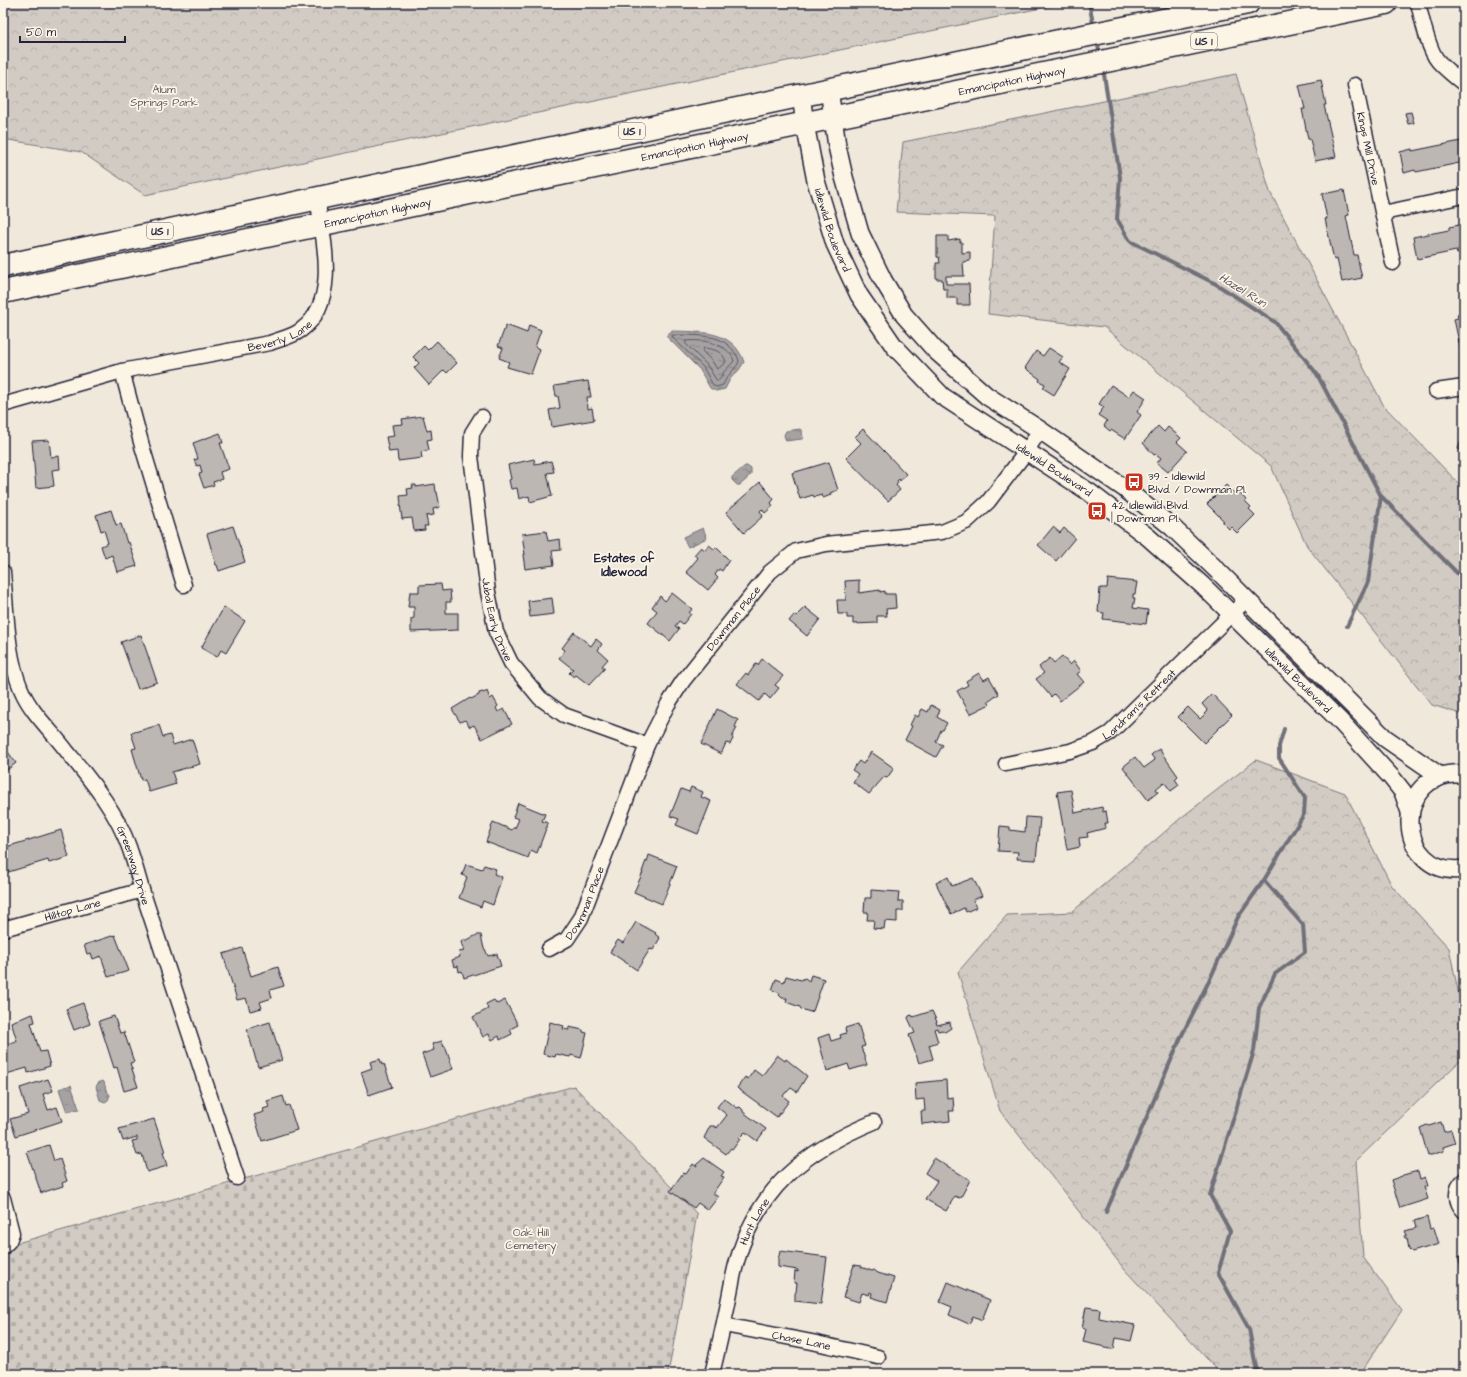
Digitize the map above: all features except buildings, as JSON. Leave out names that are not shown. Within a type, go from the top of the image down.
[{"type":"main road","name":"US 1","points":[[3,266],[801,95],[1129,26],[1248,3]]},
{"type":"main road","name":"Emancipation Highway","points":[[3,292],[493,188],[1386,3]]},
{"type":"street","points":[[1418,3],[1427,36],[1437,60],[1464,84]]},
{"type":"street","name":"Kings Mill Drive","points":[[1355,85],[1393,263]]},
{"type":"street","name":"Idlewild Boulevard","points":[[829,90],[832,118],[844,177],[860,233],[883,280],[904,315],[936,351],[987,396],[1040,430],[1124,488],[1167,523],[1220,573],[1385,738],[1440,776]]},
{"type":"street","name":"Idlewild Boulevard","points":[[801,95],[816,181],[835,244],[859,296],[894,346],[942,396],[1088,492],[1148,537],[1232,613],[1339,720],[1403,792],[1410,812]]},
{"type":"street","points":[[1383,212],[1464,196]]},
{"type":"street","name":"Beverly Lane","points":[[3,405],[122,371],[270,342],[300,331],[309,323],[315,314],[322,296],[326,277],[326,258],[317,198]]},
{"type":"street","points":[[122,371],[142,446],[184,585]]},
{"type":"street","points":[[1436,392],[1464,387]]},
{"type":"street","name":"Jubal Early Drive","points":[[482,417],[472,433],[471,456],[488,592],[496,632],[511,663],[540,698],[564,715],[647,745]]},
{"type":"street","name":"Downman Place","points":[[549,949],[567,939],[581,918],[647,745],[668,704],[683,681],[770,572],[796,551],[826,544],[942,532],[966,522],[988,502],[1026,452],[1040,430]]},
{"type":"street","name":"Greenway Drive","points":[[3,572],[14,670],[32,709],[60,741],[102,796],[117,820],[129,846],[142,890],[237,1178]]},
{"type":"street","name":"Landram's Retreat","points":[[1006,764],[1070,751],[1093,743],[1110,733],[1246,600]]},
{"type":"street","points":[[1464,774],[1454,773],[1440,776],[1426,784],[1416,797],[1410,812],[1409,829],[1414,845],[1425,858],[1439,867],[1455,871],[1464,869]]},
{"type":"street","name":"Hilltop Lane","points":[[3,929],[142,890]]},
{"type":"street","name":"Hunt Lane","points":[[712,1374],[724,1325],[736,1262],[754,1218],[786,1175],[808,1157],[847,1133],[874,1122]]},
{"type":"street","points":[[1464,1180],[1458,1187],[1457,1194],[1457,1201],[1464,1211]]},
{"type":"street","points":[[3,1198],[12,1233],[9,1241],[3,1247]]},
{"type":"street","name":"Chase Lane","points":[[724,1325],[812,1342],[878,1357]]},
{"type":"green space","name":"Alum Springs Park","points":[[3,3],[1065,3],[145,195],[81,152],[3,139]]},
{"type":"green space","points":[[1236,74],[1270,192],[1384,406],[1464,489],[1464,715],[1432,705],[1307,546],[1271,466],[1104,327],[988,314],[995,216],[896,212],[903,142]]},
{"type":"green space","points":[[1256,760],[1345,793],[1392,886],[1449,948],[1464,1019],[1464,1057],[1356,1161],[1363,1257],[1402,1310],[1364,1368],[1367,1374],[1221,1374],[1125,1270],[1000,1111],[958,972],[1007,915],[1072,912],[1182,817]]},
{"type":"green space","name":"Oak Hill Cemetery","points":[[574,1086],[697,1214],[668,1374],[3,1374],[3,1247]]},
{"type":"water","points":[[671,331],[714,334],[732,343],[739,351],[744,362],[739,370],[730,379],[725,389],[716,391],[710,388],[700,370],[666,336]]},
{"type":"water","points":[[800,429],[802,431],[802,439],[786,441],[784,435],[786,431]]},
{"type":"water","points":[[745,466],[751,469],[751,475],[747,477],[747,479],[740,485],[737,485],[732,480],[732,477]]},
{"type":"water","points":[[703,528],[707,538],[688,547],[683,537]]},
{"type":"water","points":[[103,1081],[106,1090],[110,1095],[108,1100],[105,1102],[100,1100],[96,1087],[98,1083]]},
{"type":"water","points":[[71,1085],[79,1109],[67,1112],[59,1089]]},
{"type":"waterway","name":"Hazel Run","points":[[1089,3],[1094,28]]},
{"type":"waterway","name":"Hazel Run","points":[[1097,41],[1100,55]]},
{"type":"waterway","name":"Hazel Run","points":[[1103,68],[1120,177],[1117,219],[1130,241],[1216,284],[1275,322],[1317,374],[1381,496],[1464,580]]},
{"type":"waterway","points":[[1347,626],[1368,582],[1381,496]]},
{"type":"waterway","points":[[1259,1374],[1256,1367],[1249,1329],[1218,1273],[1230,1231],[1210,1195],[1254,1051],[1259,1008],[1275,974],[1305,952],[1303,925],[1264,880],[1304,814],[1305,798],[1279,758],[1279,746],[1284,729]]},
{"type":"waterway","points":[[1106,1212],[1181,1037],[1210,979],[1238,917],[1264,880]]},
{"type":"place","name":"39 - Idlewild Blvd. / Downman Pl.","points":[[1134,482]]},
{"type":"place","name":"42 Idlewild Blvd. | Downman Pl.","points":[[1097,511]]},
{"type":"district","name":"Estates of Idlewood","points":[[624,565]]}]
